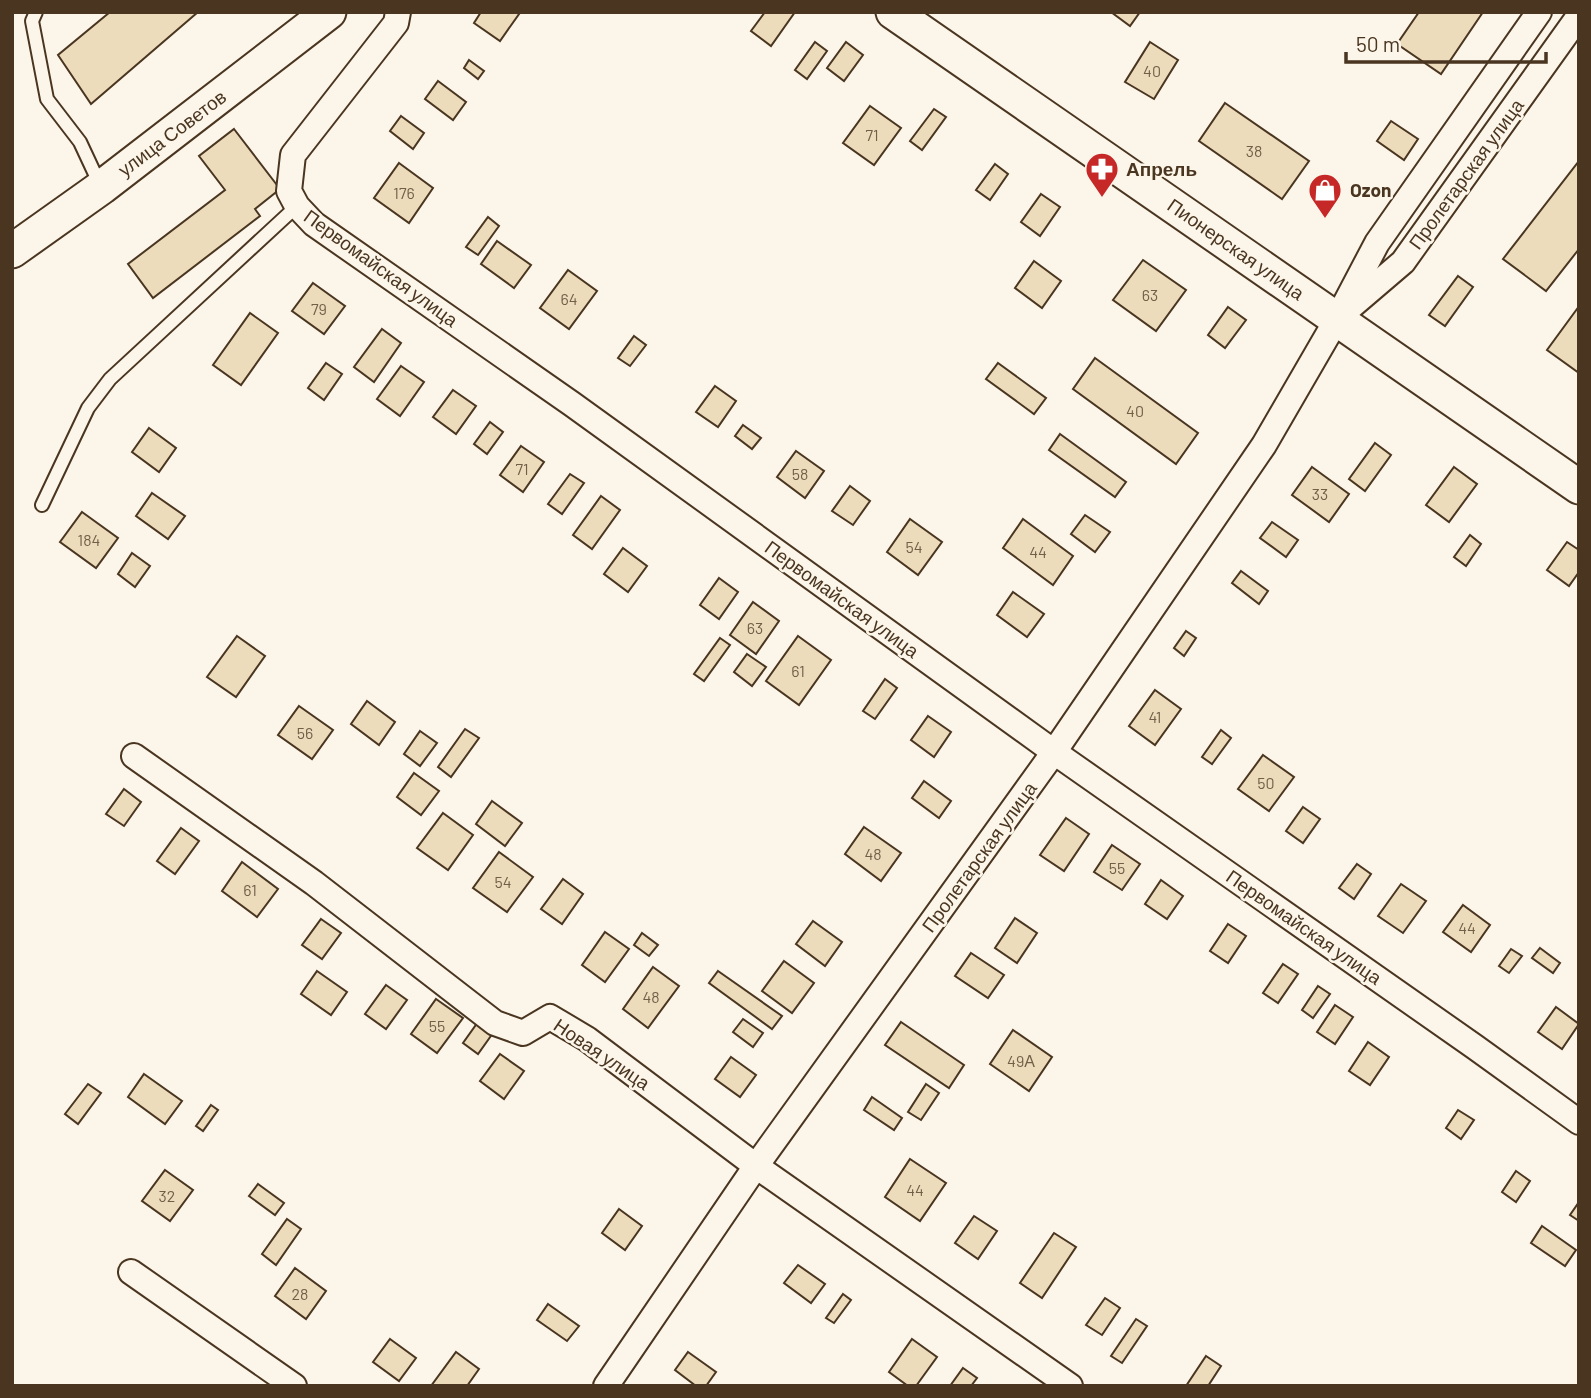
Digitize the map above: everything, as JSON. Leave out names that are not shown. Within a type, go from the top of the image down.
[{"type":"main road","name":"улица Советов","points":[[12,251],[102,187],[330,12]]},
{"type":"main road","name":"Пионерская улица","points":[[893,12],[1579,487]]},
{"type":"street","name":"Первомайская улица","points":[[398,12],[396,23],[293,155],[289,191],[297,206],[314,224],[572,404],[1054,752],[1579,1122]]},
{"type":"street","name":"Пролетарская улица","points":[[606,1386],[756,1166],[1054,752],[1264,445],[1377,243],[1539,12]]},
{"type":"street","name":"Пролетарская улица","points":[[1337,318],[1404,262],[1579,16]]},
{"type":"street","name":"Новая улица","points":[[134,756],[314,883],[495,1023],[523,1033],[550,1017],[587,1039],[756,1166],[1070,1386]]},
{"type":"street","points":[[131,1272],[294,1386]]},
{"type":"lane","points":[[36,12],[32,22],[47,100],[80,142],[102,187]]},
{"type":"lane","points":[[42,506],[88,408],[110,379],[297,206]]},
{"type":"building","points":[[110,12],[198,12],[91,104],[58,55]]},
{"type":"building","points":[[481,12],[519,14],[500,41],[474,23]]},
{"type":"building","points":[[765,12],[795,12],[771,46],[751,31]]},
{"type":"building","points":[[1111,12],[1140,12],[1130,26]]},
{"type":"building","points":[[1419,12],[1483,12],[1441,74],[1397,44]]},
{"type":"building","points":[[815,42],[827,51],[807,79],[795,70]]},
{"type":"building","points":[[846,42],[863,55],[844,81],[827,68]]},
{"type":"building","points":[[1150,42],[1178,60],[1154,99],[1125,82]]},
{"type":"building","points":[[469,60],[484,71],[478,79],[464,68]]},
{"type":"building","points":[[438,81],[466,102],[453,120],[425,99]]},
{"type":"building","points":[[1225,103],[1309,161],[1282,199],[1199,141]]},
{"type":"building","points":[[870,106],[901,128],[874,165],[843,143]]},
{"type":"building","points":[[934,109],[946,117],[922,150],[910,141]]},
{"type":"building","points":[[401,116],[424,133],[413,149],[390,131]]},
{"type":"building","points":[[1391,121],[1418,139],[1404,160],[1377,141]]},
{"type":"building","points":[[234,129],[280,189],[255,209],[260,216],[153,298],[128,264],[225,190],[199,156]]},
{"type":"building","points":[[1579,161],[1579,249],[1546,291],[1503,259]]},
{"type":"building","points":[[399,163],[433,188],[409,223],[374,198]]},
{"type":"building","points":[[995,164],[1008,174],[990,200],[976,190]]},
{"type":"building","points":[[1041,194],[1060,207],[1040,236],[1021,222]]},
{"type":"building","points":[[488,217],[499,226],[478,255],[466,247]]},
{"type":"building","points":[[497,241],[531,265],[514,288],[481,264]]},
{"type":"building","points":[[1143,260],[1186,290],[1156,331],[1113,300]]},
{"type":"building","points":[[1034,261],[1061,281],[1042,308],[1015,288]]},
{"type":"building","points":[[568,270],[597,291],[569,329],[540,308]]},
{"type":"building","points":[[1458,276],[1473,287],[1445,326],[1429,315]]},
{"type":"building","points":[[313,283],[345,306],[324,334],[292,311]]},
{"type":"building","points":[[1228,307],[1246,320],[1225,348],[1208,335]]},
{"type":"building","points":[[1577,309],[1579,311],[1579,373],[1547,350]]},
{"type":"building","points":[[250,313],[278,333],[241,385],[213,365]]},
{"type":"building","points":[[382,329],[401,343],[374,382],[354,367]]},
{"type":"building","points":[[634,336],[646,345],[630,366],[618,358]]},
{"type":"building","points":[[1095,358],[1198,433],[1176,464],[1073,389]]},
{"type":"building","points":[[326,363],[342,374],[324,400],[308,388]]},
{"type":"building","points":[[998,363],[1046,398],[1034,414],[986,379]]},
{"type":"building","points":[[401,366],[424,382],[400,416],[377,399]]},
{"type":"building","points":[[715,386],[736,401],[718,427],[696,412]]},
{"type":"building","points":[[453,390],[476,406],[456,434],[433,417]]},
{"type":"building","points":[[490,422],[503,432],[487,454],[474,444]]},
{"type":"building","points":[[743,425],[761,438],[752,449],[735,436]]},
{"type":"building","points":[[149,428],[176,448],[159,472],[132,452]]},
{"type":"building","points":[[1060,434],[1126,482],[1115,497],[1049,450]]},
{"type":"building","points":[[1375,443],[1391,455],[1365,491],[1349,479]]},
{"type":"building","points":[[521,446],[544,462],[523,492],[500,475]]},
{"type":"building","points":[[796,451],[824,471],[805,498],[777,477]]},
{"type":"building","points":[[1312,467],[1349,494],[1329,522],[1292,495]]},
{"type":"building","points":[[1454,467],[1477,484],[1449,522],[1426,505]]},
{"type":"building","points":[[570,474],[584,483],[562,514],[548,504]]},
{"type":"building","points":[[850,486],[870,501],[853,525],[832,511]]},
{"type":"building","points":[[152,493],[185,516],[168,539],[136,516]]},
{"type":"building","points":[[601,496],[620,510],[592,549],[573,535]]},
{"type":"building","points":[[82,512],[118,538],[96,568],[60,542]]},
{"type":"building","points":[[1085,515],[1110,532],[1095,552],[1071,534]]},
{"type":"building","points":[[910,519],[942,542],[918,575],[887,552]]},
{"type":"building","points":[[1023,519],[1073,556],[1053,585],[1003,548]]},
{"type":"building","points":[[1272,522],[1298,540],[1286,557],[1260,538]]},
{"type":"building","points":[[1470,535],[1481,544],[1466,566],[1454,557]]},
{"type":"building","points":[[1567,542],[1579,550],[1579,572],[1569,586],[1547,570]]},
{"type":"building","points":[[623,548],[647,566],[628,592],[604,574]]},
{"type":"building","points":[[132,553],[150,566],[135,587],[118,574]]},
{"type":"building","points":[[1241,571],[1268,591],[1259,604],[1232,583]]},
{"type":"building","points":[[719,578],[738,592],[719,619],[700,605]]},
{"type":"building","points":[[1013,592],[1044,614],[1027,637],[997,615]]},
{"type":"building","points":[[753,602],[779,621],[756,654],[730,635]]},
{"type":"building","points":[[1186,631],[1196,638],[1184,656],[1174,648]]},
{"type":"building","points":[[237,636],[265,656],[236,697],[207,677]]},
{"type":"building","points":[[798,636],[831,660],[799,705],[766,681]]},
{"type":"building","points":[[720,638],[730,645],[704,681],[694,674]]},
{"type":"building","points":[[747,654],[766,667],[752,686],[734,672]]},
{"type":"building","points":[[885,679],[897,688],[875,719],[863,711]]},
{"type":"building","points":[[1155,690],[1181,709],[1155,745],[1129,726]]},
{"type":"building","points":[[367,701],[395,722],[379,745],[351,724]]},
{"type":"building","points":[[299,706],[333,730],[312,759],[278,735]]},
{"type":"building","points":[[928,716],[951,732],[934,757],[911,740]]},
{"type":"building","points":[[465,729],[479,738],[451,777],[438,767]]},
{"type":"building","points":[[1221,730],[1231,738],[1212,764],[1202,757]]},
{"type":"building","points":[[420,731],[437,743],[420,766],[404,754]]},
{"type":"building","points":[[1263,755],[1294,777],[1269,811],[1238,789]]},
{"type":"building","points":[[414,773],[439,791],[421,815],[397,797]]},
{"type":"building","points":[[924,781],[951,801],[939,818],[912,798]]},
{"type":"building","points":[[124,789],[141,802],[124,826],[106,814]]},
{"type":"building","points":[[492,801],[522,823],[505,846],[476,824]]},
{"type":"building","points":[[1303,807],[1320,819],[1303,843],[1286,831]]},
{"type":"building","points":[[443,813],[473,835],[448,870],[417,848]]},
{"type":"building","points":[[1066,818],[1089,834],[1064,871],[1040,855]]},
{"type":"building","points":[[864,827],[901,853],[881,881],[845,854]]},
{"type":"building","points":[[181,828],[199,841],[175,874],[157,861]]},
{"type":"building","points":[[1112,845],[1140,864],[1122,890],[1094,872]]},
{"type":"building","points":[[499,852],[533,877],[507,912],[473,888]]},
{"type":"building","points":[[242,862],[278,889],[257,917],[222,891]]},
{"type":"building","points":[[1357,864],[1371,874],[1354,899],[1339,888]]},
{"type":"building","points":[[563,879],[583,894],[562,924],[541,909]]},
{"type":"building","points":[[1161,880],[1183,896],[1167,919],[1145,904]]},
{"type":"building","points":[[1401,884],[1426,901],[1403,933],[1378,916]]},
{"type":"building","points":[[1463,905],[1490,925],[1471,952],[1443,932]]},
{"type":"building","points":[[1015,918],[1037,933],[1017,963],[995,948]]},
{"type":"building","points":[[321,919],[341,933],[322,959],[302,945]]},
{"type":"building","points":[[813,921],[842,942],[825,966],[796,944]]},
{"type":"building","points":[[1228,924],[1246,936],[1228,963],[1210,951]]},
{"type":"building","points":[[605,932],[629,949],[605,982],[582,965]]},
{"type":"building","points":[[642,933],[658,945],[649,956],[634,945]]},
{"type":"building","points":[[1540,948],[1560,963],[1553,973],[1532,958]]},
{"type":"building","points":[[1511,949],[1522,956],[1509,973],[1499,966]]},
{"type":"building","points":[[971,953],[1004,975],[988,998],[955,976]]},
{"type":"building","points":[[784,961],[814,983],[792,1013],[762,991]]},
{"type":"building","points":[[1283,964],[1298,974],[1278,1003],[1263,993]]},
{"type":"building","points":[[653,967],[679,986],[648,1028],[623,1009]]},
{"type":"building","points":[[317,971],[347,992],[331,1015],[301,994]]},
{"type":"building","points":[[718,971],[782,1016],[772,1029],[709,983]]},
{"type":"building","points":[[386,985],[407,1000],[386,1029],[365,1014]]},
{"type":"building","points":[[1318,986],[1330,994],[1313,1018],[1302,1010]]},
{"type":"building","points":[[436,999],[463,1018],[437,1053],[411,1034]]},
{"type":"building","points":[[1335,1005],[1353,1017],[1335,1044],[1317,1032]]},
{"type":"building","points":[[1556,1007],[1579,1024],[1562,1049],[1538,1032]]},
{"type":"building","points":[[743,1019],[763,1033],[753,1047],[733,1032]]},
{"type":"building","points":[[478,1022],[493,1033],[478,1054],[463,1043]]},
{"type":"building","points":[[901,1022],[964,1065],[949,1088],[885,1045]]},
{"type":"building","points":[[1013,1030],[1052,1057],[1029,1091],[990,1064]]},
{"type":"building","points":[[1368,1042],[1389,1057],[1370,1085],[1349,1071]]},
{"type":"building","points":[[500,1054],[524,1071],[504,1099],[480,1081]]},
{"type":"building","points":[[731,1057],[756,1075],[740,1097],[715,1079]]},
{"type":"building","points":[[144,1074],[182,1101],[165,1124],[128,1097]]},
{"type":"building","points":[[88,1084],[101,1093],[78,1124],[65,1114]]},
{"type":"building","points":[[926,1084],[939,1093],[921,1120],[908,1112]]},
{"type":"building","points":[[872,1097],[902,1118],[894,1130],[864,1110]]},
{"type":"building","points":[[211,1105],[218,1110],[203,1131],[196,1126]]},
{"type":"building","points":[[1458,1110],[1474,1120],[1461,1139],[1446,1128]]},
{"type":"building","points":[[910,1159],[946,1183],[920,1221],[885,1197]]},
{"type":"building","points":[[165,1170],[193,1190],[170,1221],[142,1201]]},
{"type":"building","points":[[1516,1171],[1530,1181],[1516,1202],[1502,1192]]},
{"type":"building","points":[[258,1184],[284,1203],[275,1215],[249,1196]]},
{"type":"building","points":[[1579,1202],[1579,1221],[1570,1215]]},
{"type":"building","points":[[619,1209],[642,1226],[625,1250],[602,1233]]},
{"type":"building","points":[[974,1216],[997,1231],[978,1259],[955,1243]]},
{"type":"building","points":[[287,1219],[301,1229],[276,1265],[262,1254]]},
{"type":"building","points":[[1542,1226],[1576,1250],[1565,1266],[1531,1243]]},
{"type":"building","points":[[1054,1233],[1076,1247],[1042,1298],[1020,1283]]},
{"type":"building","points":[[798,1265],[825,1284],[811,1303],[784,1283]]},
{"type":"building","points":[[295,1268],[326,1291],[306,1319],[275,1296]]},
{"type":"building","points":[[843,1294],[851,1300],[834,1323],[826,1318]]},
{"type":"building","points":[[1105,1298],[1120,1308],[1102,1335],[1086,1325]]},
{"type":"building","points":[[548,1304],[579,1326],[567,1341],[537,1320]]},
{"type":"building","points":[[1136,1319],[1147,1326],[1122,1363],[1111,1356]]},
{"type":"building","points":[[390,1339],[416,1358],[399,1381],[373,1362]]},
{"type":"building","points":[[912,1339],[937,1357],[916,1386],[908,1386],[889,1372]]},
{"type":"building","points":[[456,1352],[479,1369],[467,1386],[431,1386]]},
{"type":"building","points":[[688,1352],[716,1372],[706,1386],[696,1386],[675,1370]]},
{"type":"building","points":[[1206,1356],[1221,1366],[1208,1386],[1186,1386]]},
{"type":"building","points":[[963,1368],[977,1378],[971,1386],[950,1386]]},
{"type":"place","name":"Апрель","points":[[1102,199]]},
{"type":"place","name":"Ozon","points":[[1325,220]]}]
